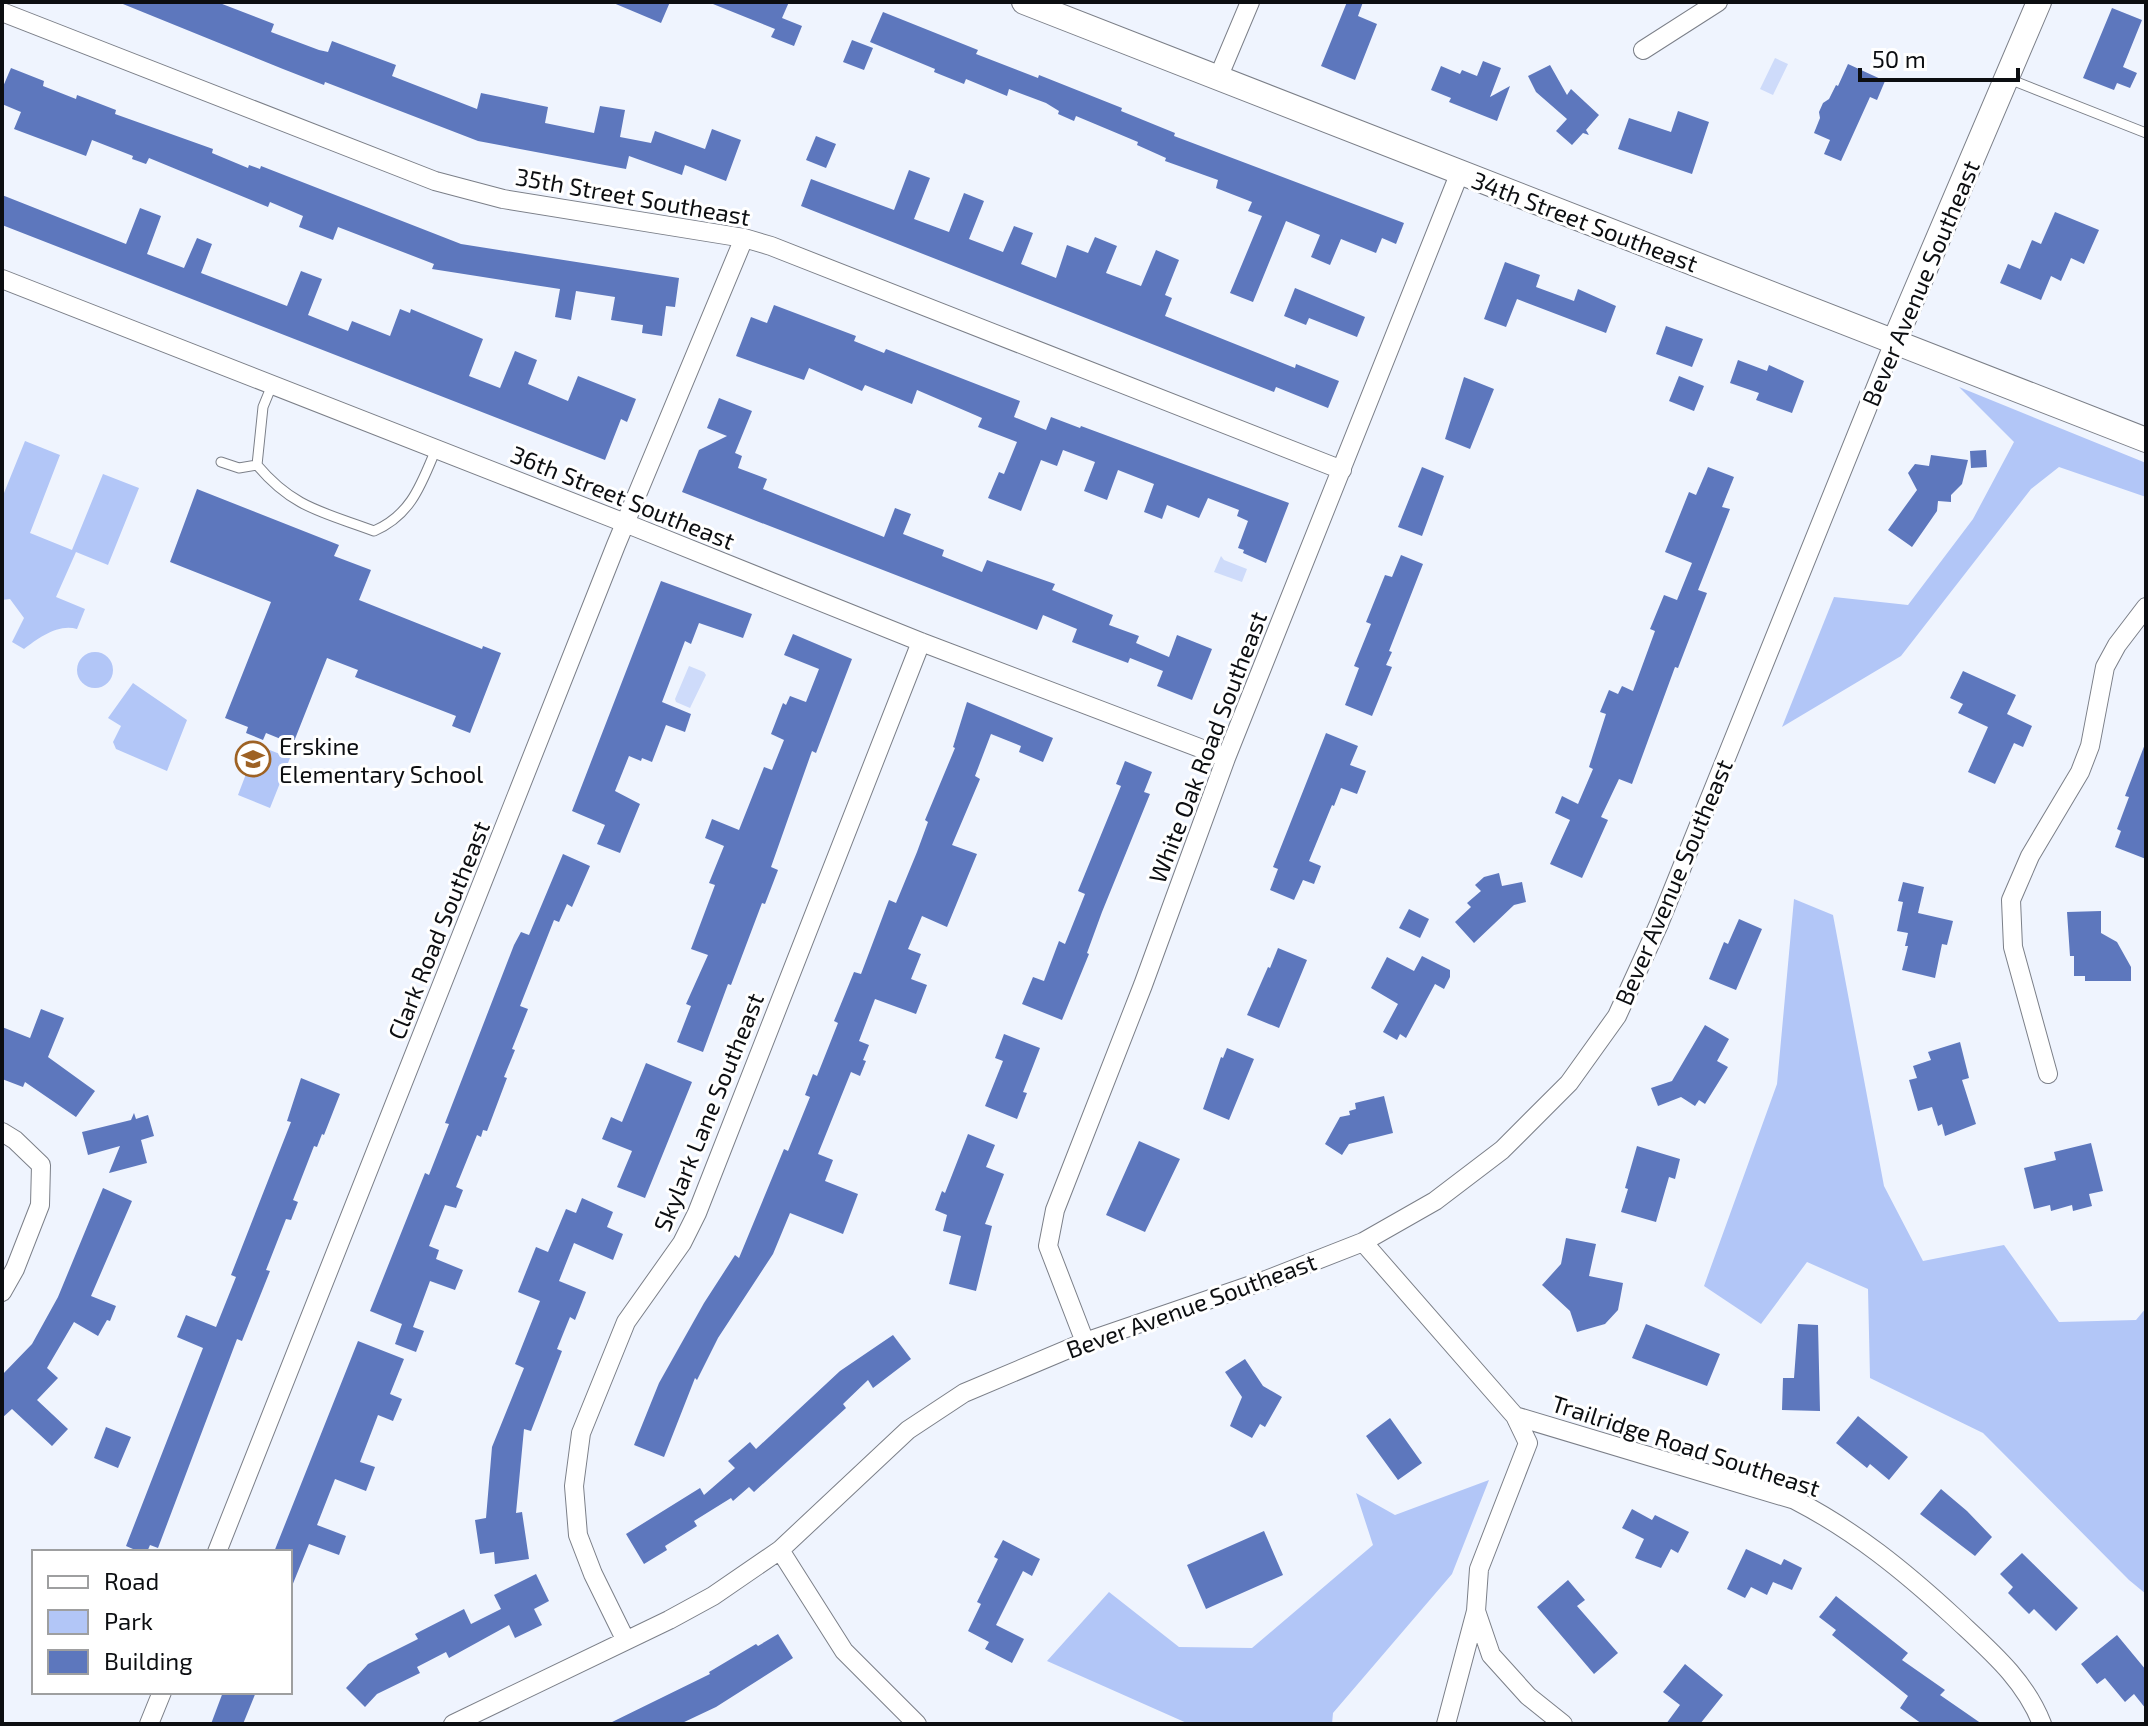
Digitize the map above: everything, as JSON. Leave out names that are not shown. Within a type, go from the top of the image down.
[{"type":"street","name":"34th Street Southeast","points":[[1024,2],[2146,440]]},
{"type":"street","points":[[1218,78],[1250,2]]},
{"type":"street","points":[[1643,50],[1718,2]]},
{"type":"street","name":"Bever Avenue Southeast","points":[[453,1724],[713,1596],[780,1550],[908,1430],[964,1393],[1085,1342],[1266,1280],[1363,1242],[1435,1201],[1502,1150],[1569,1083],[1617,1016],[1659,924],[1894,342],[2039,2]]},
{"type":"street","name":"35th Street Southeast","points":[[2,12],[435,181],[503,199],[744,238],[1342,470]]},
{"type":"street","name":"White Oak Road Southeast","points":[[1085,1342],[1048,1246],[1055,1210],[1143,985],[1226,758],[1460,172]]},
{"type":"street","name":"Clark Road Southeast","points":[[218,1550],[625,523],[744,238]]},
{"type":"street","name":"36th Street Southeast","points":[[2,279],[921,642],[1226,758]]},
{"type":"street","points":[[2048,1074],[2013,947],[2011,900],[2030,856],[2080,772],[2090,746],[2105,667],[2117,645],[2146,607]]},
{"type":"street","name":"Skylark Lane Southeast","points":[[625,1639],[578,1535],[574,1486],[581,1433],[626,1322],[674,1255],[697,1213],[921,642]]},
{"type":"street","points":[[2,1132],[41,1165],[40,1205],[15,1269],[2,1292]]},
{"type":"street","points":[[1363,1242],[1515,1416],[1528,1443],[1479,1569],[1476,1611],[1446,1724]]},
{"type":"street","name":"Trailridge Road Southeast","points":[[1515,1416],[1795,1500],[1824,1515],[1898,1566],[2010,1668],[2037,1710],[2042,1724]]},
{"type":"street","points":[[780,1550],[844,1651],[917,1724]]},
{"type":"street","points":[[1476,1611],[1491,1655],[1528,1696],[1563,1724]]},
{"type":"street","points":[[149,1724],[161,1694]]},
{"type":"street","points":[[491,1705],[499,1724]]},
{"type":"lane","points":[[2006,78],[2146,133]]},
{"type":"lane","points":[[272,385],[263,407],[257,465],[276,487],[297,503],[374,531],[391,524],[407,509],[436,449]]},
{"type":"lane","points":[[221,462],[239,468],[257,465]]},
{"type":"green space","points":[[1959,387],[2146,463],[2146,497],[2059,467],[2031,489],[1901,656],[1782,727],[1834,597],[1908,605],[1973,519],[2014,442]]},
{"type":"green space","points":[[25,441],[60,455],[30,533],[72,550],[103,474],[139,488],[108,565],[76,552],[56,597],[85,609],[77,629],[56,630],[24,649],[12,642],[24,618],[10,599],[2,600],[2,498]]},
{"type":"green space","points":[[95,652],[108,657],[113,670],[108,683],[95,688],[82,683],[77,670],[82,657]]},
{"type":"green space","points":[[133,683],[187,720],[167,771],[116,749],[113,742],[121,726],[108,718]]},
{"type":"green space","points":[[257,745],[290,758],[270,808],[238,795]]},
{"type":"green space","points":[[1794,899],[1833,915],[1884,1186],[1923,1261],[2004,1245],[2059,1322],[2136,1320],[2146,1308],[2146,1594],[1983,1433],[1870,1378],[1868,1289],[1807,1262],[1761,1324],[1704,1286],[1777,1084]]},
{"type":"green space","points":[[1489,1480],[1452,1574],[1333,1713],[1332,1724],[1189,1724],[1047,1661],[1109,1592],[1179,1647],[1252,1648],[1373,1545],[1356,1493],[1395,1515]]},
{"type":"shaded area","points":[[1775,58],[1788,64],[1773,95],[1760,89]]},
{"type":"shaded area","points":[[1221,556],[1247,569],[1242,582],[1214,572]]},
{"type":"shaded area","points":[[689,666],[706,675],[690,708],[675,699]]},
{"type":"building","points":[[118,2],[217,2],[274,24],[271,32],[319,50],[328,52],[332,41],[396,65],[392,76],[477,109],[481,93],[548,107],[545,123],[594,133],[600,106],[625,110],[620,137],[651,143],[655,131],[705,149],[712,129],[741,140],[726,181],[685,165],[682,175],[629,156],[626,169],[478,141],[325,82],[324,85]]},
{"type":"building","points":[[611,2],[670,2],[661,23]]},
{"type":"building","points":[[708,2],[789,2],[782,18],[802,26],[794,46],[771,37],[775,29]]},
{"type":"building","points":[[1347,2],[1363,2],[1358,16],[1377,24],[1355,80],[1321,66]]},
{"type":"building","points":[[2112,8],[2142,20],[2123,67],[2137,73],[2130,88],[2117,83],[2114,90],[2083,78]]},
{"type":"building","points":[[883,12],[978,50],[976,54],[1122,108],[1121,111],[1175,133],[1174,136],[1404,223],[1396,244],[1382,238],[1376,253],[1341,239],[1330,265],[1311,257],[1320,235],[1286,221],[1253,302],[1230,293],[1262,216],[1248,211],[1252,202],[1216,188],[1218,180],[1165,161],[1166,158],[1137,145],[1138,142],[1076,116],[1074,121],[1058,114],[1059,111],[1046,103],[1009,89],[1007,96],[966,79],[964,84],[870,42]]},
{"type":"building","points":[[852,40],[873,48],[864,70],[843,62]]},
{"type":"building","points":[[1483,61],[1501,68],[1490,97],[1510,86],[1497,121],[1449,102],[1451,98],[1431,90],[1441,66],[1460,74],[1462,70],[1477,76]]},
{"type":"building","points":[[1848,64],[1885,81],[1877,100],[1870,97],[1841,161],[1824,154],[1830,140],[1814,133],[1823,103],[1838,86]]},
{"type":"building","points":[[1550,65],[1567,95],[1571,89],[1599,115],[1586,130],[1589,135],[1583,133],[1572,145],[1556,131],[1567,119],[1536,92],[1528,76]]},
{"type":"building","points":[[11,68],[44,81],[43,86],[116,110],[115,114],[213,149],[212,153],[248,168],[249,165],[260,169],[261,166],[461,244],[679,278],[675,307],[666,306],[662,336],[642,333],[643,325],[611,320],[615,297],[576,291],[571,320],[555,317],[560,289],[432,269],[434,264],[338,227],[333,240],[299,227],[303,216],[270,202],[268,207],[149,158],[146,164],[132,159],[133,156],[92,140],[86,156],[14,129],[21,112],[2,104],[2,89]]},
{"type":"building","points":[[1678,111],[1709,122],[1692,174],[1618,149],[1629,118],[1671,132]]},
{"type":"building","points":[[816,136],[836,144],[826,168],[806,160]]},
{"type":"building","points":[[909,170],[930,178],[914,219],[949,232],[964,193],[984,201],[969,239],[1003,252],[1014,226],[1033,233],[1021,264],[1056,278],[1067,245],[1088,253],[1095,237],[1117,246],[1106,273],[1141,286],[1156,250],[1179,260],[1165,295],[1172,298],[1165,316],[1295,368],[1296,364],[1339,381],[1328,408],[1276,387],[1274,392],[801,206],[811,179],[894,210]]},
{"type":"building","points":[[2,195],[126,244],[140,208],[161,216],[147,254],[184,268],[197,238],[212,244],[201,273],[287,306],[301,271],[322,279],[308,315],[348,331],[352,321],[390,336],[400,309],[410,313],[411,309],[483,339],[469,376],[500,388],[515,351],[537,360],[528,384],[568,401],[578,376],[636,399],[627,422],[621,419],[605,460],[2,225]]},
{"type":"building","points":[[2055,212],[2099,230],[2084,264],[2071,258],[2061,281],[2051,276],[2041,300],[2000,283],[2008,264],[2020,269],[2032,240],[2041,244]]},
{"type":"building","points":[[1505,262],[1540,275],[1536,287],[1574,301],[1578,289],[1616,306],[1606,333],[1517,299],[1506,327],[1484,319]]},
{"type":"building","points":[[1295,288],[1365,317],[1357,337],[1309,318],[1306,325],[1284,316]]},
{"type":"building","points":[[774,305],[856,336],[854,341],[884,353],[886,349],[1020,401],[1014,417],[1046,430],[1051,417],[1081,426],[1289,503],[1266,563],[1238,548],[1248,521],[1237,516],[1239,510],[1208,498],[1199,518],[1167,505],[1162,519],[1144,512],[1154,484],[1118,470],[1107,500],[1084,491],[1095,462],[1063,450],[1057,466],[1041,460],[1021,511],[988,498],[999,472],[1004,474],[1017,442],[978,427],[982,418],[917,390],[912,404],[865,385],[862,391],[809,368],[804,380],[736,356],[751,317],[767,323]]},
{"type":"building","points":[[1666,326],[1703,339],[1692,367],[1656,354]]},
{"type":"building","points":[[1738,360],[1767,371],[1769,365],[1804,381],[1792,413],[1756,400],[1759,393],[1730,383]]},
{"type":"building","points":[[1679,376],[1704,386],[1694,411],[1669,401]]},
{"type":"building","points":[[1464,377],[1494,389],[1470,449],[1445,439]]},
{"type":"building","points":[[719,398],[752,411],[735,453],[742,456],[738,468],[767,479],[763,489],[884,537],[895,508],[911,514],[903,534],[944,550],[942,556],[982,572],[987,560],[1055,584],[1052,590],[1113,615],[1109,625],[1139,636],[1136,643],[1169,657],[1177,635],[1212,649],[1192,700],[1157,686],[1163,671],[1130,658],[1128,663],[1072,642],[1077,629],[1043,615],[1037,630],[682,492],[699,450],[727,436],[707,428]]},
{"type":"building","points":[[1986,450],[1987,467],[1971,468],[1970,451]]},
{"type":"building","points":[[1931,455],[1968,460],[1962,484],[1951,495],[1951,502],[1938,501],[1937,511],[1912,547],[1888,530],[1917,490],[1908,473],[1915,464],[1929,466]]},
{"type":"building","points":[[1422,467],[1444,476],[1422,536],[1398,527]]},
{"type":"building","points":[[1708,467],[1734,477],[1722,507],[1730,509],[1698,590],[1707,593],[1678,668],[1675,667],[1632,784],[1619,779],[1601,817],[1608,820],[1582,878],[1550,864],[1570,820],[1555,813],[1562,796],[1578,804],[1593,769],[1589,767],[1606,714],[1600,712],[1609,690],[1618,694],[1622,686],[1633,691],[1655,631],[1650,629],[1664,595],[1677,600],[1692,563],[1665,552],[1689,492],[1696,495]]},
{"type":"building","points":[[197,489],[339,545],[334,556],[371,570],[359,600],[482,649],[483,646],[501,653],[470,733],[452,726],[456,716],[355,677],[358,670],[327,658],[293,744],[266,733],[263,740],[246,733],[248,727],[225,718],[271,602],[170,562]]},
{"type":"building","points":[[1401,555],[1423,564],[1389,651],[1392,652],[1386,665],[1392,667],[1372,716],[1345,705],[1359,668],[1354,666],[1371,624],[1366,622],[1385,575],[1392,577]]},
{"type":"building","points":[[661,581],[752,614],[743,638],[699,623],[691,644],[685,641],[662,702],[691,714],[685,732],[666,725],[652,762],[629,756],[615,791],[640,804],[620,853],[597,844],[605,825],[572,811]]},
{"type":"building","points":[[793,634],[852,659],[816,753],[812,751],[771,867],[778,870],[731,985],[728,984],[703,1052],[677,1042],[691,1006],[686,1004],[708,955],[691,949],[715,885],[709,883],[724,846],[705,838],[712,819],[739,830],[764,767],[772,770],[784,740],[771,734],[783,703],[786,705],[790,696],[806,702],[819,669],[784,655]]},
{"type":"building","points":[[1963,671],[2016,695],[2007,714],[2032,726],[2023,747],[2014,743],[1995,784],[1968,772],[1988,727],[1958,713],[1963,704],[1950,698]]},
{"type":"building","points":[[967,702],[1053,738],[1043,762],[1019,752],[1021,746],[991,734],[975,776],[980,779],[952,845],[977,854],[947,927],[922,916],[908,949],[921,954],[911,979],[927,985],[916,1014],[875,999],[859,1041],[869,1045],[863,1060],[866,1061],[860,1076],[851,1072],[818,1154],[833,1160],[825,1181],[858,1194],[843,1234],[790,1213],[773,1254],[718,1338],[697,1380],[695,1378],[664,1457],[634,1445],[659,1383],[704,1303],[735,1255],[739,1258],[784,1149],[788,1151],[810,1097],[805,1095],[813,1074],[817,1076],[838,1023],[834,1021],[854,972],[861,974],[889,900],[896,903],[917,852],[928,822],[925,820],[955,748]]},
{"type":"building","points":[[1326,733],[1358,746],[1350,765],[1366,771],[1357,794],[1341,788],[1309,861],[1321,866],[1314,884],[1303,880],[1294,900],[1270,890],[1278,869],[1273,867]]},
{"type":"building","points":[[2145,744],[2146,859],[2115,847],[2121,831],[2117,829],[2129,797],[2125,796]]},
{"type":"building","points":[[1125,761],[1152,772],[1144,792],[1150,794],[1062,1020],[1022,1004],[1033,977],[1044,981],[1059,941],[1065,944],[1085,894],[1078,891],[1121,786],[1116,784]]},
{"type":"building","points":[[563,854],[590,866],[572,907],[567,904],[559,922],[554,920],[520,1006],[528,1009],[512,1049],[515,1050],[504,1077],[507,1078],[487,1131],[483,1130],[481,1137],[477,1135],[456,1187],[463,1190],[456,1208],[445,1205],[429,1246],[439,1250],[436,1259],[463,1270],[455,1290],[430,1281],[413,1327],[424,1331],[416,1352],[395,1344],[402,1324],[370,1311],[425,1173],[429,1175],[449,1124],[445,1123],[514,945],[521,932],[529,935]]},
{"type":"building","points":[[1499,873],[1502,886],[1522,882],[1526,902],[1514,905],[1474,943],[1455,922],[1471,907],[1467,903],[1481,891],[1475,885],[1484,877]]},
{"type":"building","points":[[1903,882],[1924,887],[1918,913],[1953,921],[1947,945],[1942,944],[1935,978],[1902,970],[1908,946],[1905,946],[1908,933],[1897,931],[1903,902],[1898,901]]},
{"type":"building","points":[[1409,909],[1429,919],[1420,938],[1399,928]]},
{"type":"building","points":[[2101,911],[2101,933],[2117,942],[2131,967],[2131,981],[2085,981],[2085,976],[2074,976],[2067,912]]},
{"type":"building","points":[[1739,919],[1762,929],[1736,990],[1709,979],[1724,942],[1728,944]]},
{"type":"building","points":[[1278,948],[1307,960],[1279,1028],[1247,1015]]},
{"type":"building","points":[[1422,956],[1450,970],[1450,977],[1444,989],[1435,984],[1406,1038],[1400,1034],[1397,1040],[1383,1032],[1398,1004],[1371,988],[1387,957],[1414,971]]},
{"type":"building","points":[[41,1009],[64,1018],[48,1057],[95,1091],[76,1117],[25,1082],[23,1087],[2,1079],[2,1027],[30,1038]]},
{"type":"building","points":[[1705,1025],[1729,1039],[1717,1061],[1728,1067],[1705,1104],[1699,1100],[1695,1106],[1681,1097],[1658,1106],[1651,1088],[1672,1081]]},
{"type":"building","points":[[1004,1034],[1040,1048],[1023,1092],[1027,1093],[1017,1119],[985,1106],[1003,1061],[995,1058]]},
{"type":"building","points":[[1960,1042],[1969,1078],[1962,1080],[1976,1124],[1945,1136],[1932,1107],[1918,1111],[1909,1080],[1917,1078],[1913,1066],[1931,1060],[1928,1052]]},
{"type":"building","points":[[1227,1048],[1254,1059],[1229,1120],[1203,1109]]},
{"type":"building","points":[[646,1063],[692,1082],[645,1198],[617,1187],[632,1151],[602,1139],[611,1117],[622,1122]]},
{"type":"building","points":[[301,1078],[340,1094],[324,1135],[317,1147],[314,1146],[293,1200],[298,1202],[291,1220],[286,1219],[266,1270],[270,1271],[242,1341],[237,1339],[158,1548],[150,1545],[148,1550],[135,1550],[126,1546],[203,1348],[177,1337],[186,1315],[216,1327],[236,1277],[231,1275],[291,1122],[287,1121]]},
{"type":"building","points":[[1384,1096],[1393,1133],[1349,1144],[1342,1155],[1325,1144],[1340,1117],[1350,1115],[1349,1111],[1356,1109],[1355,1103]]},
{"type":"building","points":[[134,1113],[136,1119],[148,1115],[154,1136],[141,1140],[147,1163],[109,1173],[120,1146],[88,1155],[82,1132],[131,1120]]},
{"type":"building","points":[[968,1134],[995,1145],[986,1167],[1004,1174],[985,1224],[992,1226],[976,1291],[949,1284],[961,1236],[943,1231],[947,1215],[935,1210],[942,1191],[945,1193]]},
{"type":"building","points":[[1139,1141],[1180,1159],[1145,1232],[1106,1215]]},
{"type":"building","points":[[2091,1143],[2103,1191],[2089,1194],[2092,1206],[2073,1211],[2072,1205],[2051,1211],[2050,1205],[2034,1209],[2024,1168],[2056,1160],[2054,1152]]},
{"type":"building","points":[[1637,1146],[1680,1159],[1675,1179],[1669,1177],[1656,1222],[1621,1212]]},
{"type":"building","points":[[103,1188],[132,1201],[91,1296],[116,1306],[110,1321],[107,1320],[98,1336],[74,1322],[47,1368],[58,1378],[37,1400],[68,1429],[52,1446],[12,1409],[2,1418],[2,1375],[32,1344],[58,1297]]},
{"type":"building","points":[[582,1198],[613,1212],[607,1227],[623,1234],[613,1260],[574,1243],[559,1281],[586,1292],[575,1320],[570,1317],[557,1349],[562,1351],[531,1431],[524,1429],[516,1513],[522,1512],[529,1559],[495,1564],[494,1552],[480,1554],[475,1520],[486,1518],[492,1447],[524,1368],[515,1364],[540,1301],[518,1292],[536,1247],[548,1252],[566,1209],[576,1213]]},
{"type":"building","points":[[1566,1238],[1596,1244],[1589,1276],[1623,1283],[1618,1310],[1605,1324],[1577,1332],[1570,1311],[1542,1285],[1561,1264]]},
{"type":"building","points":[[1646,1324],[1720,1354],[1707,1386],[1632,1358]]},
{"type":"building","points":[[1798,1324],[1818,1325],[1820,1411],[1782,1410],[1783,1378],[1794,1378]]},
{"type":"building","points":[[893,1335],[911,1359],[873,1388],[868,1380],[843,1404],[846,1408],[754,1492],[749,1487],[733,1501],[731,1498],[694,1521],[697,1526],[644,1564],[626,1534],[700,1488],[704,1495],[735,1468],[728,1461],[750,1442],[756,1449],[840,1371]]},
{"type":"building","points":[[358,1341],[404,1359],[390,1394],[402,1399],[393,1421],[378,1415],[360,1462],[375,1467],[366,1491],[335,1479],[317,1525],[346,1536],[339,1555],[309,1544],[292,1586],[292,1550],[275,1550]]},
{"type":"building","points":[[1245,1359],[1263,1386],[1282,1397],[1265,1427],[1260,1424],[1252,1438],[1230,1426],[1242,1397],[1225,1372]]},
{"type":"building","points":[[1858,1416],[1908,1457],[1889,1480],[1870,1464],[1867,1468],[1836,1443]]},
{"type":"building","points":[[1390,1418],[1422,1463],[1398,1480],[1366,1436]]},
{"type":"building","points":[[106,1427],[131,1437],[118,1468],[94,1458]]},
{"type":"building","points":[[1941,1489],[1992,1537],[1975,1556],[1920,1514]]},
{"type":"building","points":[[1632,1509],[1652,1520],[1655,1515],[1689,1532],[1678,1553],[1671,1549],[1661,1568],[1635,1558],[1644,1539],[1622,1528]]},
{"type":"building","points":[[1264,1531],[1283,1575],[1206,1609],[1187,1565]]},
{"type":"building","points":[[1003,1540],[1040,1559],[1032,1576],[1023,1571],[996,1625],[1024,1639],[1012,1663],[985,1649],[989,1642],[968,1631],[981,1604],[977,1602],[998,1559],[994,1557]]},
{"type":"building","points":[[1746,1549],[1781,1565],[1784,1559],[1802,1568],[1792,1590],[1773,1582],[1767,1595],[1751,1587],[1745,1598],[1727,1589]]},
{"type":"building","points":[[2022,1553],[2078,1608],[2056,1631],[2034,1609],[2029,1614],[2008,1593],[2013,1587],[2000,1574]]},
{"type":"building","points":[[536,1574],[549,1601],[534,1609],[542,1625],[515,1638],[509,1625],[449,1658],[446,1652],[417,1667],[420,1673],[377,1694],[365,1707],[346,1688],[368,1664],[418,1639],[415,1634],[464,1609],[471,1624],[501,1609],[494,1595]]},
{"type":"building","points":[[1568,1580],[1585,1600],[1577,1606],[1618,1653],[1594,1674],[1537,1607]]},
{"type":"building","points":[[1836,1596],[1908,1653],[1902,1660],[1945,1690],[1940,1695],[1982,1724],[1922,1724],[1900,1708],[1908,1696],[1832,1635],[1836,1630],[1819,1617]]},
{"type":"building","points":[[778,1634],[793,1658],[716,1707],[680,1724],[608,1724],[710,1674],[756,1644],[758,1646]]},
{"type":"building","points":[[2117,1635],[2146,1670],[2146,1709],[2134,1694],[2125,1702],[2105,1678],[2097,1684],[2081,1664]]},
{"type":"building","points":[[1685,1664],[1723,1695],[1700,1724],[1666,1724],[1680,1705],[1663,1692]]},
{"type":"building","points":[[222,1694],[255,1694],[243,1724],[211,1724]]},
{"type":"place","name":"Erskine Elementary School","points":[[253,759]]}]
